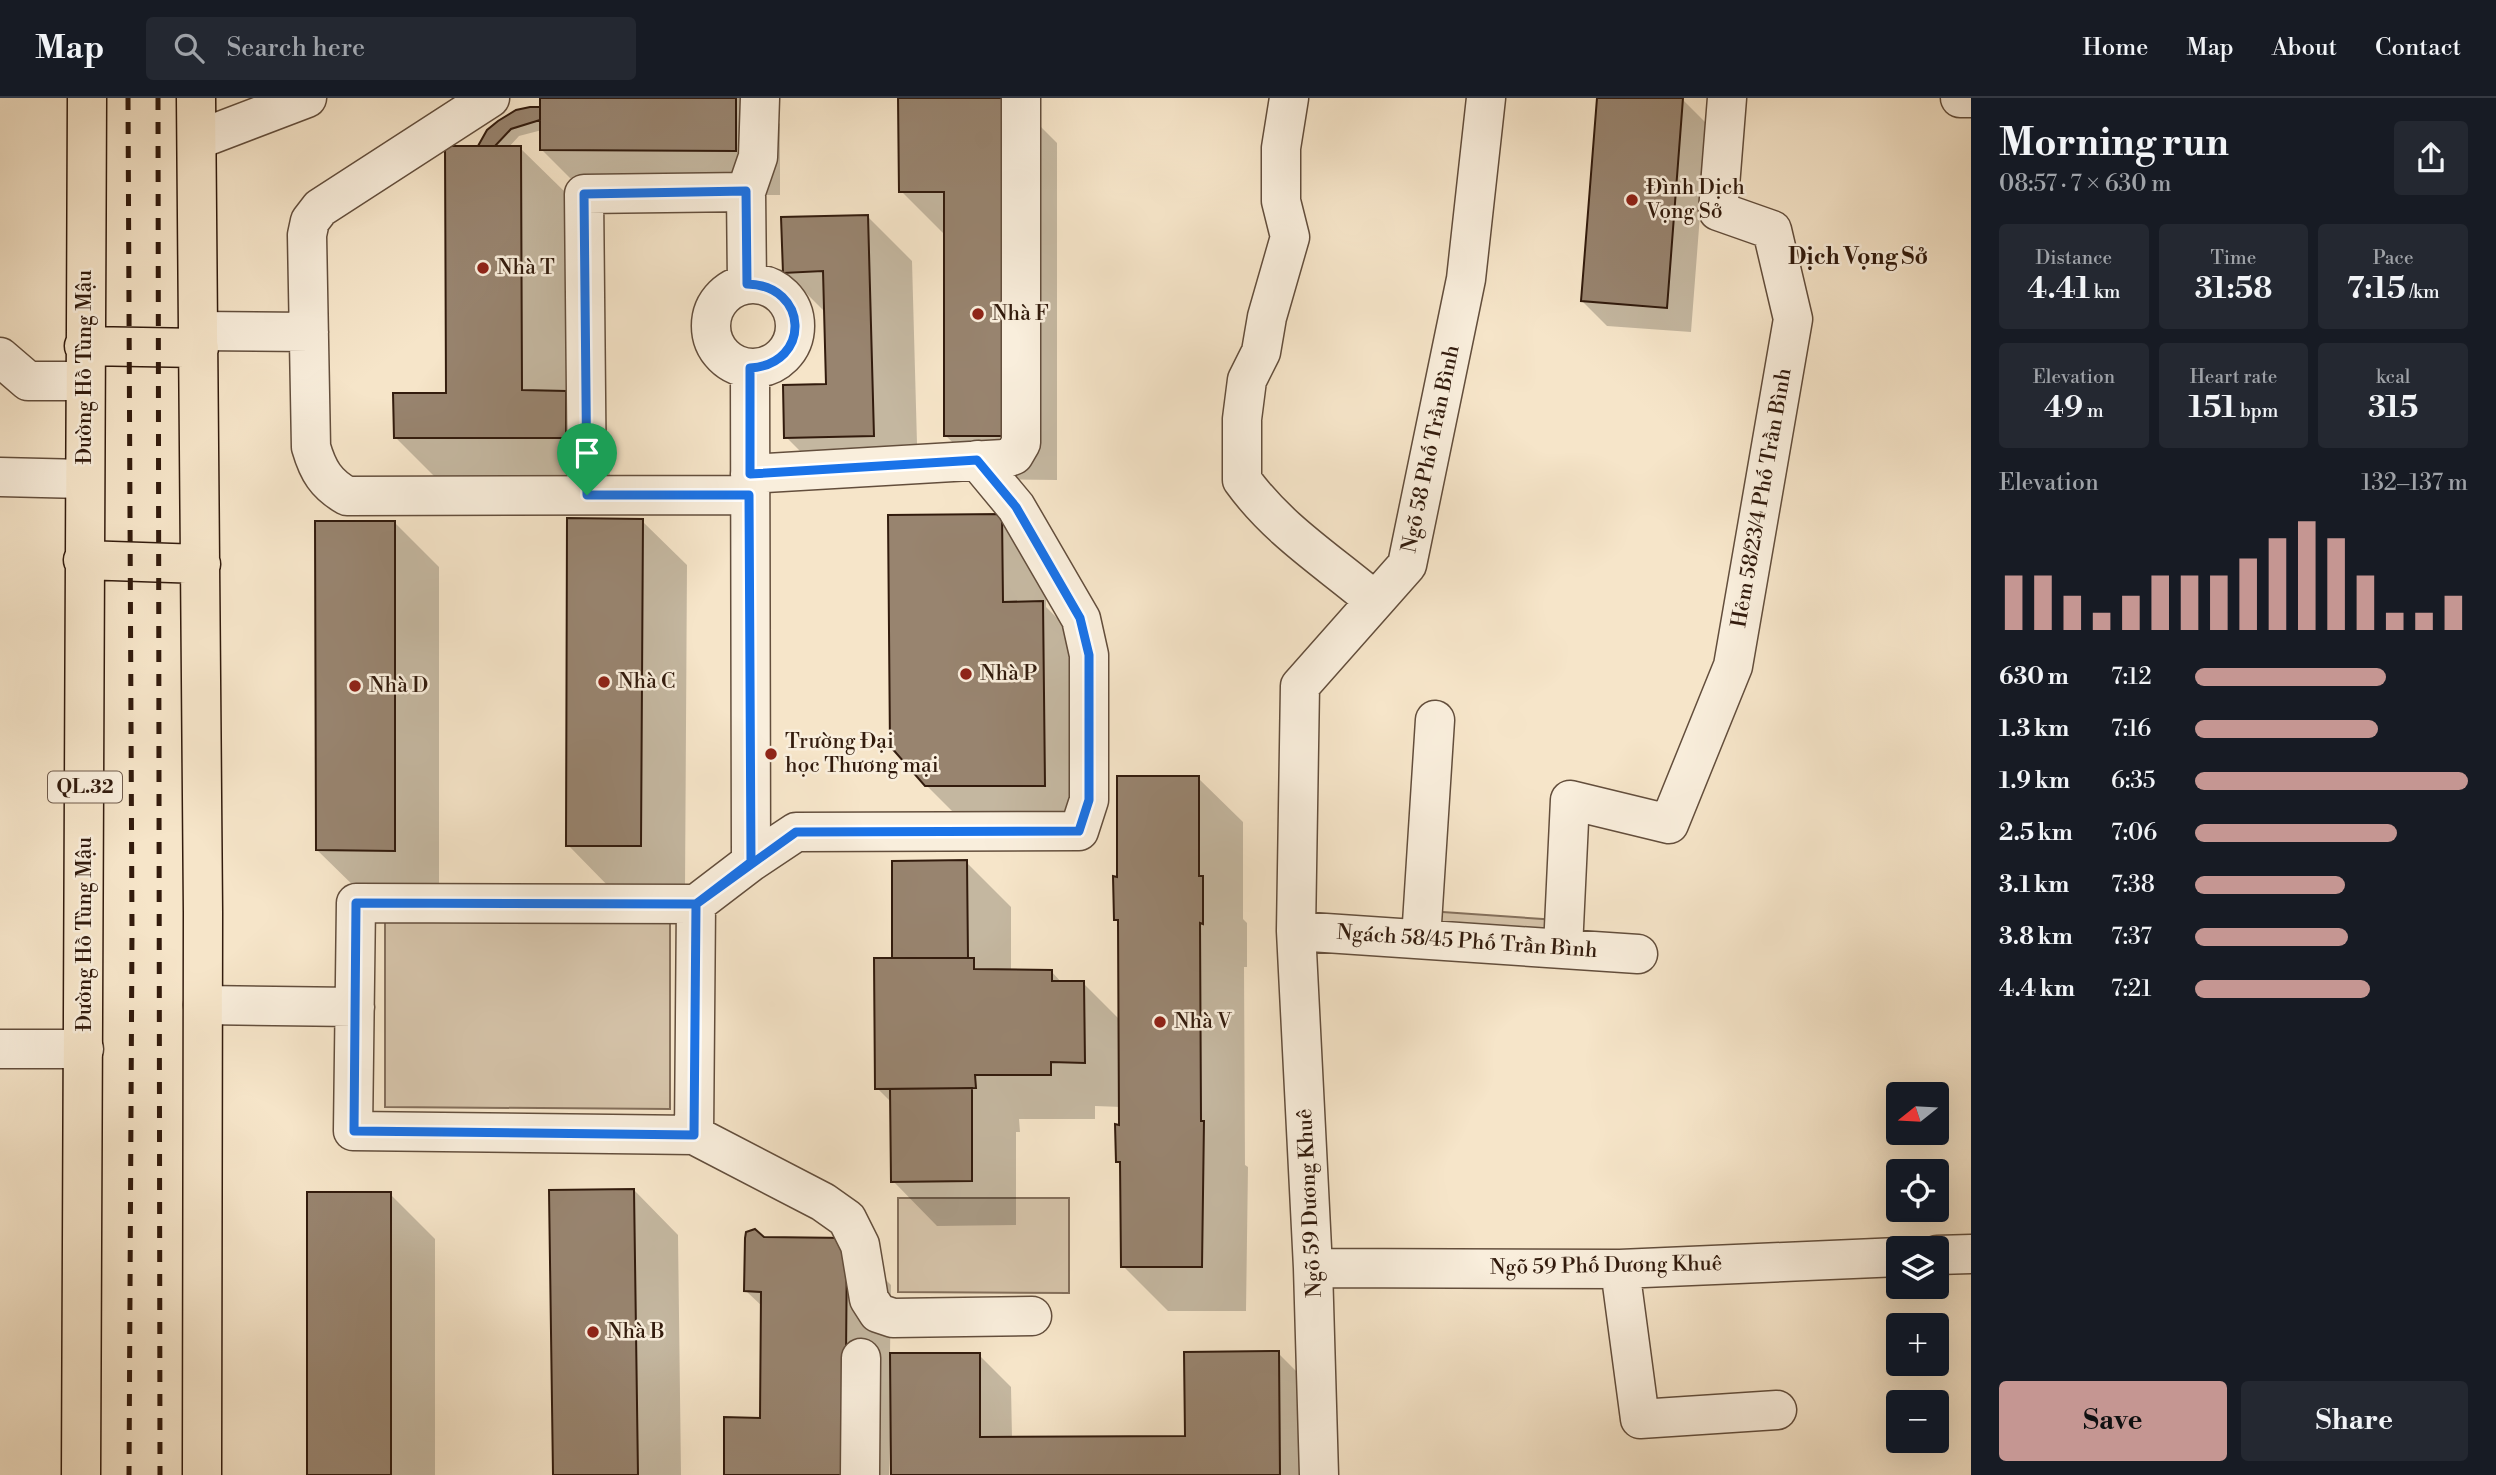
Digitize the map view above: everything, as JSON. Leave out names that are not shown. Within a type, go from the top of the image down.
[{"type":"highway","name":"Đường Hồ Tùng Mậu","points":[[81,1475],[87,98]]},
{"type":"highway","points":[[197,98],[201,564],[202,1475]]},
{"type":"highway","points":[[84,363],[199,339]]},
{"type":"highway","points":[[83,560],[201,564]]},
{"type":"street","points":[[197,140],[307,98]]},
{"type":"street","points":[[490,98],[332,199],[310,221],[307,235],[311,447],[317,468],[329,485],[347,496],[587,495],[750,484],[1014,455],[1021,443],[1021,98]]},
{"type":"street","points":[[747,284],[746,191],[758,157],[760,98]]},
{"type":"street","points":[[1289,98],[1281,162],[1281,201],[1290,237],[1267,317],[1261,352],[1247,380],[1242,419],[1242,480],[1291,536],[1334,566],[1375,601]]},
{"type":"street","name":"Ngõ 58 Phố Trần Bình","points":[[1296,931],[1300,686],[1407,565],[1466,279],[1486,98]]},
{"type":"street","name":"Hẻm 58/23/4 Phố Trần Bình","points":[[1563,948],[1570,800],[1669,824],[1733,666],[1793,319],[1772,230],[1718,211],[1727,98]]},
{"type":"street","points":[[1960,98],[1970,98]]},
{"type":"street","points":[[587,495],[584,194],[746,191]]},
{"type":"street","points":[[747,284],[768,287],[785,298],[796,324],[787,351],[764,367],[736,365],[716,347],[711,320],[723,296],[747,284]]},
{"type":"street","points":[[199,339],[309,332]]},
{"type":"street","points":[[0,357],[28,381],[84,363]]},
{"type":"street","points":[[750,368],[751,862]]},
{"type":"street","points":[[977,460],[1016,507],[1080,618],[1089,655],[1089,800],[1079,831],[796,832],[696,904],[356,903],[354,1131],[694,1135],[823,1202],[848,1219],[860,1245],[869,1300],[878,1313],[893,1318],[1032,1316]]},
{"type":"street","points":[[0,477],[84,479]]},
{"type":"street","points":[[1421,939],[1434,720]]},
{"type":"street","points":[[694,1135],[696,904]]},
{"type":"street","name":"Ngách 58/45 Phố Trần Bình","points":[[1296,931],[1638,954]]},
{"type":"street","name":"Ngõ 59 Dương Khuê","points":[[1296,931],[1313,1268],[1319,1475]]},
{"type":"street","points":[[202,1005],[355,1007]]},
{"type":"street","points":[[0,1049],[84,1049]]},
{"type":"street","points":[[1949,1255],[1971,1254]]},
{"type":"street","name":"Ngõ 59 Phố Dương Khuê","points":[[1313,1268],[1620,1269],[1886,1258]]},
{"type":"street","points":[[1620,1269],[1640,1419],[1777,1410]]},
{"type":"street","points":[[860,1475],[861,1358]]},
{"type":"shaded area","points":[[1428,911],[1557,920],[1556,942],[1427,934]]},
{"type":"shaded area","points":[[385,921],[670,923],[670,1109],[385,1107]]},
{"type":"shaded area","points":[[898,1198],[1069,1198],[1069,1293],[898,1292]]},
{"type":"building","points":[[540,98],[736,98],[736,151],[540,150]]},
{"type":"building","name":"Nhà F","points":[[898,98],[1013,98],[1013,436],[944,436],[944,192],[899,192]]},
{"type":"building","name":"Đình Dịch Vọng Sở","points":[[1597,98],[1683,98],[1667,308],[1581,301]]},
{"type":"building","points":[[540,107],[540,120],[511,129],[495,146],[478,146],[487,130],[498,121],[516,110]]},
{"type":"building","name":"Nhà T","points":[[445,146],[521,146],[522,390],[566,391],[566,438],[394,438],[393,393],[446,393]]},
{"type":"building","points":[[868,215],[874,436],[784,438],[783,385],[826,384],[823,271],[783,273],[781,217]]},
{"type":"building","name":"Nhà P","points":[[1002,514],[1003,602],[1043,601],[1045,786],[925,786],[890,746],[888,515]]},
{"type":"building","name":"Nhà C","points":[[567,518],[643,519],[641,846],[566,846]]},
{"type":"building","name":"Nhà D","points":[[315,521],[395,521],[395,851],[316,850]]},
{"type":"building","name":"Nhà V","points":[[1117,776],[1199,776],[1199,876],[1203,876],[1203,924],[1200,923],[1201,1121],[1204,1121],[1202,1267],[1121,1267],[1120,1162],[1116,1162],[1115,1124],[1119,1125],[1118,920],[1114,920],[1113,876],[1117,877]]},
{"type":"building","points":[[967,860],[968,958],[892,958],[892,861]]},
{"type":"building","points":[[874,958],[974,958],[974,969],[1052,970],[1052,981],[1084,981],[1085,1063],[1051,1062],[1051,1075],[975,1075],[976,1088],[875,1089]]},
{"type":"building","points":[[972,1088],[972,1181],[891,1182],[890,1089]]},
{"type":"building","name":"Nhà B","points":[[634,1189],[638,1475],[553,1475],[549,1190]]},
{"type":"building","points":[[307,1192],[391,1192],[391,1475],[307,1475]]},
{"type":"building","points":[[755,1229],[764,1237],[847,1238],[845,1475],[724,1475],[724,1417],[760,1418],[761,1292],[744,1291],[746,1232]]},
{"type":"building","points":[[1279,1351],[1280,1475],[891,1475],[890,1353],[980,1353],[980,1437],[1185,1436],[1184,1352]]},
{"type":"railway","points":[[128,98],[132,930],[129,1475]]},
{"type":"railway","points":[[158,98],[160,1475]]},
{"type":"place","name":"Đình Dịch Vọng Sở","points":[[1632,200]]},
{"type":"place","name":"Nhà T","points":[[483,268]]},
{"type":"place","name":"Nhà F","points":[[978,314]]},
{"type":"place","name":"Nhà P","points":[[966,674]]},
{"type":"place","name":"Nhà C","points":[[604,682]]},
{"type":"place","name":"Nhà D","points":[[355,686]]},
{"type":"place","name":"Trường Đại học Thương mại","points":[[771,754]]},
{"type":"place","name":"Nhà V","points":[[1160,1022]]},
{"type":"place","name":"Nhà B","points":[[593,1332]]},
{"type":"district","name":"Dịch Vọng Sở","points":[[1858,257]]},
{"type":"route","points":[[587,495],[584,194],[746,191],[747,284],[761,284],[774,289],[785,298],[796,324],[794,339],[787,351],[764,367],[750,368],[750,474],[977,460],[1016,507],[1080,618],[1089,655],[1089,800],[1079,831],[796,832],[696,904],[356,903],[354,1131],[694,1135],[696,904],[751,862],[749,495],[587,495]]}]
